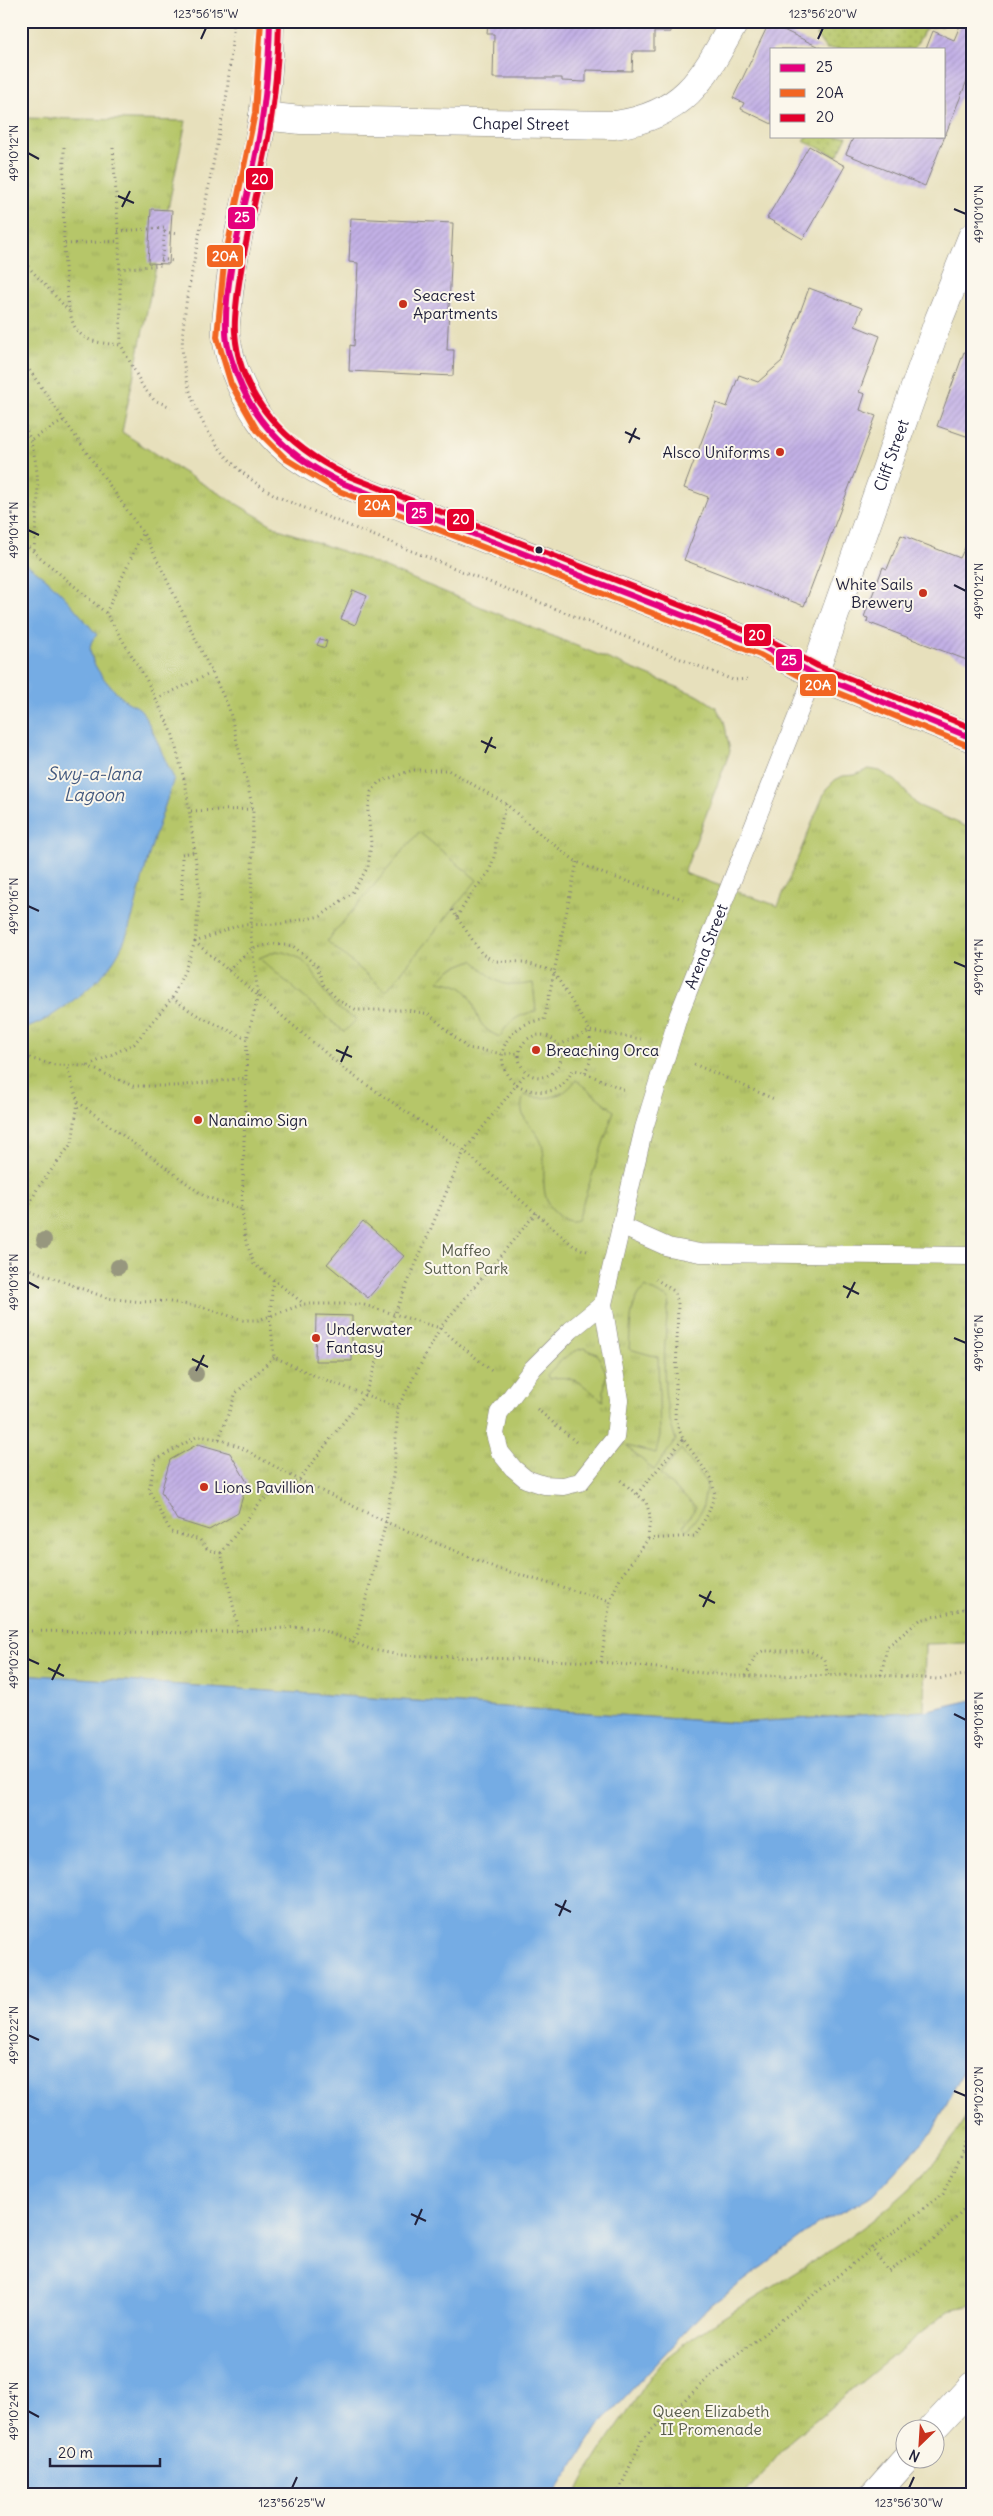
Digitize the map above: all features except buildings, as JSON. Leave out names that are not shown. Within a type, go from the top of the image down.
[{"type":"street","points":[[270,21],[270,63],[263,116],[230,276],[226,335],[234,367],[257,416],[282,446],[310,466],[342,483],[764,647],[814,674],[972,738]]},
{"type":"street","name":"Chapel Street","points":[[263,116],[301,120],[615,125],[656,116],[677,104],[696,84],[712,59],[717,21]]},
{"type":"street","points":[[712,59],[735,21]]},
{"type":"street","name":"Cliff Street","points":[[814,674],[939,319],[972,237]]},
{"type":"street","points":[[942,2418],[972,2386]]},
{"type":"street","points":[[874,2495],[898,2468]]},
{"type":"lane","name":"Arena Street","points":[[604,1304],[644,1128],[679,1014],[814,674]]},
{"type":"lane","points":[[622,1226],[668,1247],[700,1253],[972,1256]]},
{"type":"lane","points":[[604,1304],[620,1400],[615,1438],[580,1482],[562,1486],[544,1485],[526,1479],[513,1468],[500,1452],[495,1434],[499,1414],[533,1368],[571,1330],[604,1304]]},
{"type":"path","points":[[234,21],[228,93],[184,322],[184,364],[189,386],[197,410],[218,448],[234,465],[261,487],[294,504],[733,680],[760,678]]},
{"type":"path","points":[[64,147],[67,296],[76,329],[90,341],[121,345]]},
{"type":"path","points":[[113,148],[119,241],[121,345],[143,387],[154,400],[171,407]]},
{"type":"path","points":[[118,231],[165,228],[161,265],[119,269]]},
{"type":"path","points":[[164,232],[178,234]]},
{"type":"path","points":[[65,244],[119,241]]},
{"type":"path","points":[[21,259],[72,314]]},
{"type":"path","points":[[161,259],[173,261]]},
{"type":"path","points":[[21,358],[142,533],[229,708],[253,808],[251,925],[258,996],[247,1039],[242,1209],[245,1238]]},
{"type":"path","points":[[21,417],[32,439],[38,466],[39,492],[34,550]]},
{"type":"path","points":[[32,439],[64,421]]},
{"type":"path","points":[[106,613],[142,533]]},
{"type":"path","points":[[21,541],[34,550],[106,613],[156,699],[172,732],[191,811],[200,893],[195,942],[172,998],[134,1044],[87,1066]]},
{"type":"path","points":[[156,699],[212,673]]},
{"type":"path","points":[[195,942],[239,925],[281,924],[321,916],[352,893],[368,867],[371,843],[369,801],[371,792],[380,782],[413,770],[448,770],[506,804],[541,835],[577,862],[604,874],[684,899]]},
{"type":"path","points":[[456,917],[471,894],[489,872],[506,804]]},
{"type":"path","points":[[191,811],[253,808]]},
{"type":"path","points":[[182,899],[182,854],[194,852]]},
{"type":"path","points":[[577,862],[544,1020],[523,1024],[513,1030],[507,1040],[504,1066],[509,1077],[516,1084],[539,1091],[550,1091],[566,1081],[573,1070],[584,1072],[625,1090]]},
{"type":"path","points":[[452,910],[482,954],[494,961],[523,962],[553,971],[590,1031],[590,1062],[584,1072]]},
{"type":"path","points":[[195,942],[348,1072],[464,1150],[575,1247],[593,1253]]},
{"type":"path","points":[[228,970],[252,948],[274,944],[293,946],[317,966],[323,984],[340,1001],[358,1010],[407,1010],[429,1014],[467,1048],[504,1054],[518,1053]]},
{"type":"path","points":[[172,998],[195,1014],[247,1039]]},
{"type":"path","points":[[558,1045],[590,1031],[646,1041]]},
{"type":"path","points":[[540,1034],[547,1035],[558,1045],[561,1060],[551,1074],[543,1077],[526,1073],[520,1065],[518,1053],[525,1040],[540,1034]]},
{"type":"path","points":[[21,1056],[55,1065],[87,1066],[133,1086],[176,1086],[246,1078]]},
{"type":"path","points":[[694,1064],[774,1099]]},
{"type":"path","points":[[21,1222],[37,1189],[72,1143],[78,1102],[66,1066]]},
{"type":"path","points":[[221,1553],[262,1500],[299,1480],[364,1394],[394,1315],[464,1150],[526,1073]]},
{"type":"path","points":[[78,1102],[204,1196],[242,1209]]},
{"type":"path","points":[[352,1643],[357,1634],[386,1522],[394,1469],[398,1407],[440,1328],[536,1213]]},
{"type":"path","points":[[21,1266],[107,1298],[142,1302],[164,1302],[202,1308],[243,1320],[259,1320],[304,1304]]},
{"type":"path","points":[[273,1279],[270,1316],[274,1357]]},
{"type":"path","points":[[648,1539],[695,1536],[708,1514],[715,1494],[711,1478],[683,1439],[675,1420],[678,1302],[674,1290],[656,1279]]},
{"type":"path","points":[[274,1357],[398,1407]]},
{"type":"path","points":[[219,1439],[236,1393],[274,1357]]},
{"type":"path","points":[[221,1553],[208,1550],[200,1540],[171,1532],[149,1490],[155,1460],[198,1436],[219,1439],[240,1446],[299,1480],[386,1522],[496,1568],[610,1601]]},
{"type":"path","points":[[637,1494],[683,1439]]},
{"type":"path","points":[[221,1553],[239,1631]]},
{"type":"path","points":[[882,1675],[887,1647],[920,1620],[972,1608]]},
{"type":"path","points":[[21,1631],[206,1634],[300,1627],[319,1629],[373,1650],[400,1655],[601,1662],[746,1676],[882,1675],[938,1679],[972,1674]]},
{"type":"path","points":[[746,1676],[756,1655],[763,1651],[810,1651],[824,1659],[828,1676]]},
{"type":"path","points":[[601,1654],[601,1662]]},
{"type":"path","points":[[617,2495],[642,2439],[714,2373],[871,2247],[943,2193],[972,2130]]},
{"type":"path","points":[[871,2247],[888,2271],[935,2239],[972,2202]]},
{"type":"green space","points":[[834,21],[944,21],[942,26],[926,28],[915,48],[825,48],[816,35]]},
{"type":"green space","name":"Maffeo Sutton Park","points":[[21,118],[186,121],[122,432],[181,471],[279,529],[364,559],[699,696],[716,707],[724,721],[730,751],[684,873],[778,906],[826,789],[835,780],[843,776],[855,775],[869,769],[880,771],[896,781],[917,805],[972,829],[972,1641],[925,1644],[924,1711],[736,1723],[21,1674]]},
{"type":"green space","points":[[805,138],[846,138],[837,156],[803,141]]},
{"type":"green space","points":[[419,832],[477,880],[386,991],[327,941]]},
{"type":"green space","points":[[276,951],[292,955],[303,961],[332,1002],[342,1012],[357,1019],[344,1032],[259,958]]},
{"type":"green space","points":[[473,960],[500,982],[513,985],[533,983],[536,1011],[524,1014],[514,1020],[506,1027],[500,1037],[483,1026],[468,993],[454,984],[439,981],[450,969]]},
{"type":"green space","points":[[576,1080],[614,1111],[577,1220],[570,1221],[560,1217],[548,1203],[544,1186],[544,1158],[541,1141],[525,1118],[522,1112],[522,1104],[524,1095],[539,1098],[553,1096],[565,1091]]},
{"type":"green space","points":[[645,1287],[669,1299],[664,1370],[667,1406],[676,1440],[654,1470],[627,1447],[656,1453],[660,1435],[658,1357],[629,1349],[633,1308]]},
{"type":"green space","points":[[584,1348],[597,1354],[606,1372],[603,1401],[579,1382],[566,1378],[549,1379],[547,1375],[568,1355]]},
{"type":"green space","points":[[681,1449],[707,1484],[702,1510],[687,1530],[683,1526],[696,1507],[660,1475]]},
{"type":"green space","name":"Queen Elizabeth II Promenade","points":[[972,2102],[972,2305],[949,2310],[791,2440],[745,2495],[576,2495],[603,2447],[651,2376],[665,2359],[709,2326],[839,2244],[881,2214],[918,2181],[949,2144]]},
{"type":"water","name":"Swy-a-lana Lagoon","points":[[21,561],[53,585],[97,635],[91,642],[90,651],[98,670],[120,696],[138,708],[143,714],[174,778],[151,849],[128,931],[114,960],[90,987],[71,1002],[48,1018],[21,1030]]},
{"type":"water","points":[[21,1674],[736,1723],[924,1711],[972,1700],[972,2053],[933,2131],[873,2195],[817,2225],[707,2308],[601,2423],[553,2495],[21,2495]]},
{"type":"transit line","name":"20A","points":[[261,21],[255,113],[224,263],[217,337],[231,384],[257,430],[286,459],[339,491],[760,655],[811,682],[969,746]]},
{"type":"transit line","name":"25","points":[[270,21],[263,111],[258,146],[231,269],[226,311],[226,331],[230,353],[245,394],[266,426],[278,440],[324,474],[342,483],[764,647],[814,674],[972,738]]},
{"type":"transit line","name":"20","points":[[279,21],[272,113],[242,265],[235,328],[239,356],[246,379],[257,399],[287,435],[325,464],[346,475],[767,639],[818,666],[972,728]]},
{"type":"place","name":"Seacrest Apartments","points":[[403,304]]},
{"type":"place","name":"Alsco Uniforms","points":[[780,452]]},
{"type":"place","name":"White Sails Brewery","points":[[923,593]]},
{"type":"place","name":"Breaching Orca","points":[[536,1050]]},
{"type":"place","name":"Nanaimo Sign","points":[[198,1120]]},
{"type":"place","name":"Underwater Fantasy","points":[[316,1338]]},
{"type":"place","name":"Lions Pavillion","points":[[204,1487]]}]
